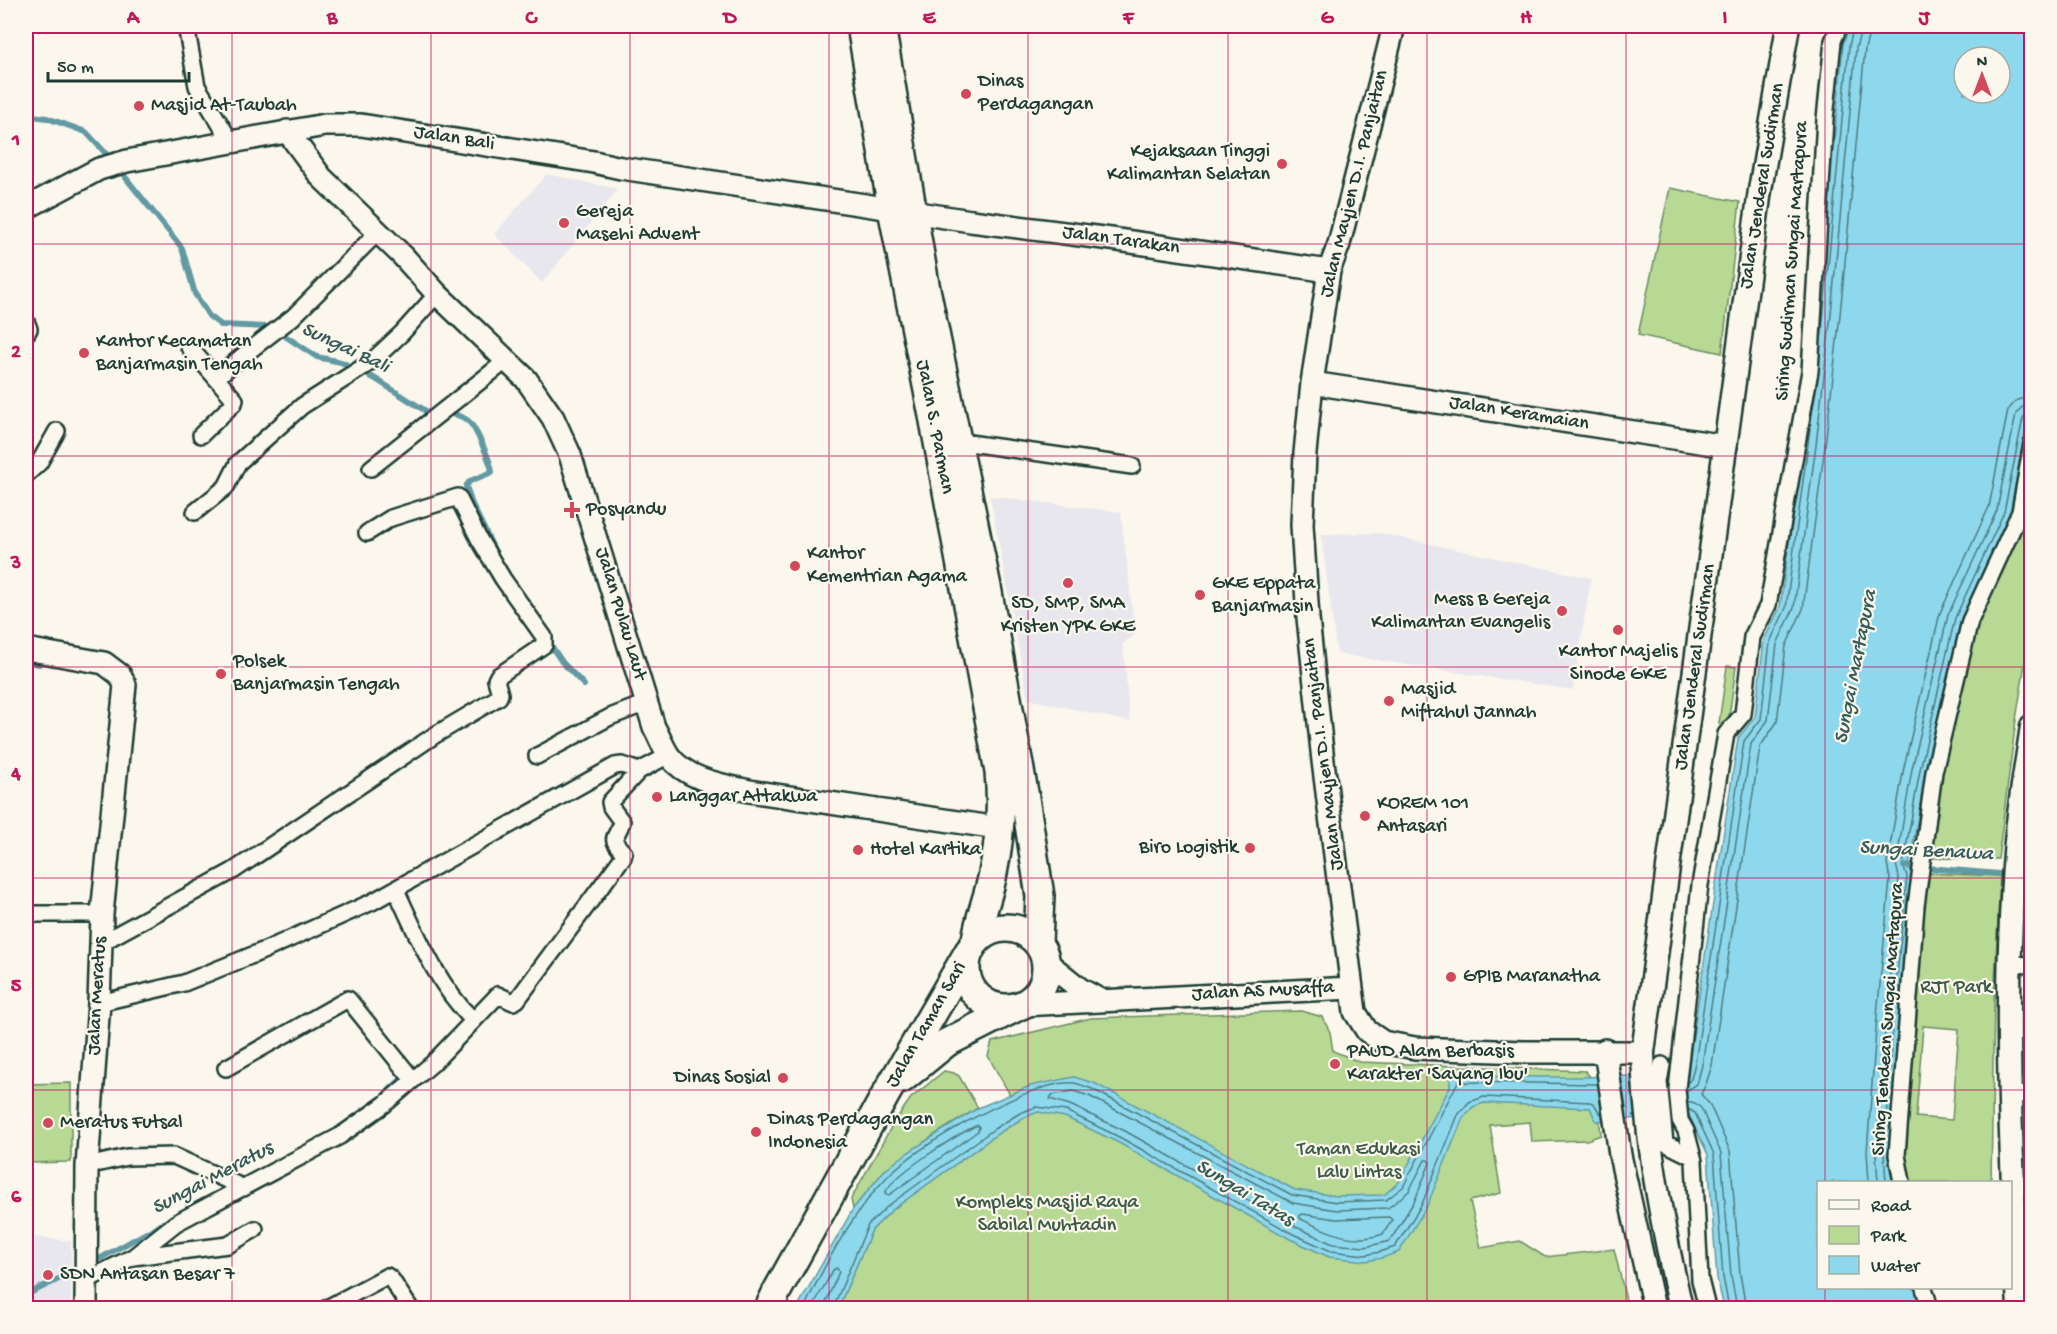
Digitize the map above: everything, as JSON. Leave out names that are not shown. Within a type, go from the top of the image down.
[{"type":"highway","name":"Jalan S. Parman","points":[[861,26],[902,210],[925,284],[987,587],[1040,896],[1041,952]]},
{"type":"highway","name":"Jalan S. Parman","points":[[881,26],[902,210],[934,421],[999,772],[1001,793],[998,828]]},
{"type":"highway","name":"Jalan Taman Sari","points":[[886,1094],[973,945],[994,871],[998,828]]},
{"type":"highway","points":[[999,928],[1014,928],[1027,933],[1041,952],[1047,969],[1044,983],[1037,994],[1019,1006],[1002,1009],[989,1006],[978,999],[970,988],[966,976],[965,963],[973,945],[987,932],[999,928]]},
{"type":"highway","name":"Jalan Taman Sari","points":[[886,1094],[946,1043],[1019,1006]]},
{"type":"highway","points":[[769,1308],[886,1094]]},
{"type":"main road","name":"Jalan Jenderal Sudirman","points":[[1681,1308],[1658,1191],[1656,1126],[1650,1062],[1760,190],[1788,26]]},
{"type":"main road","points":[[2019,1308],[2022,1215],[2018,877],[2031,726]]},
{"type":"street","points":[[186,26],[197,86],[231,142]]},
{"type":"street","name":"Jalan Mayjen D.I. Panjaitan","points":[[1351,988],[1308,618],[1303,537],[1305,453],[1312,383],[1329,271],[1340,244],[1394,26]]},
{"type":"street","name":"Siring Sudirman Sungai Martapura","points":[[1693,1157],[1686,1131],[1680,1120],[1677,1089],[1700,885],[1726,734],[1743,714],[1752,637],[1768,605],[1810,371],[1825,119],[1833,41],[1839,26]]},
{"type":"street","name":"Jalan Bali","points":[[26,208],[69,183],[103,168],[127,161],[325,124],[386,127],[621,168],[902,210]]},
{"type":"street","name":"Jalan Pulau Laut","points":[[287,131],[321,177],[403,256],[437,294],[507,360],[526,380],[553,418],[570,455],[654,727],[669,755],[677,764],[699,777],[749,791],[998,828]]},
{"type":"street","name":"Jalan Tarakan","points":[[902,210],[1329,271]]},
{"type":"street","points":[[216,378],[293,317],[378,232]]},
{"type":"street","points":[[195,512],[226,487],[238,464],[302,406],[360,368],[402,333],[437,294]]},
{"type":"street","points":[[26,321],[29,328],[26,334]]},
{"type":"street","points":[[189,347],[234,398],[234,403],[201,435]]},
{"type":"street","points":[[371,468],[507,360]]},
{"type":"street","name":"Jalan Keramaian","points":[[1312,383],[1726,446]]},
{"type":"street","points":[[954,421],[962,442],[1132,466]]},
{"type":"street","points":[[26,475],[39,463],[57,431]]},
{"type":"street","name":"Siring Tendean Sungai Martapura","points":[[1902,1181],[1898,1155],[1916,906],[1934,772],[1970,621],[2020,512],[2031,443]]},
{"type":"street","points":[[101,943],[233,871],[435,735],[499,697],[496,680],[498,676],[546,642],[503,579],[458,497],[392,518],[367,533]]},
{"type":"street","name":"Jalan Meratus","points":[[26,649],[104,663],[120,675],[124,685],[102,914],[99,1003],[87,1166],[86,1308]]},
{"type":"street","points":[[537,756],[610,717],[646,702]]},
{"type":"street","points":[[133,1257],[176,1223],[238,1184],[340,1136],[385,1104],[433,1063],[498,995],[513,1002],[517,1000],[623,856],[624,853],[613,838],[622,822],[610,802],[639,771],[669,755]]},
{"type":"street","points":[[99,1003],[184,983],[265,950],[396,890],[615,766],[622,765],[639,771]]},
{"type":"street","points":[[396,890],[423,949],[457,1004],[473,1020]]},
{"type":"street","points":[[26,914],[102,914]]},
{"type":"street","points":[[1041,952],[1080,989],[1100,1000]]},
{"type":"street","name":"Jalan AS Musaffa","points":[[1019,1006],[1351,988],[1355,1011],[1360,1020],[1367,1030],[1383,1042],[1415,1048],[1522,1052],[1605,1050],[1650,1062]]},
{"type":"street","points":[[226,1068],[348,999],[413,1080]]},
{"type":"street","points":[[1605,1050],[1616,1129],[1654,1308]]},
{"type":"street","points":[[1656,1126],[1665,1143],[1693,1157],[1697,1187],[1700,1280],[1707,1308]]},
{"type":"street","points":[[87,1166],[127,1157],[169,1156],[180,1158],[238,1184]]},
{"type":"street","points":[[85,1277],[133,1257],[228,1245],[255,1229]]},
{"type":"street","points":[[327,1308],[387,1276],[410,1308]]},
{"type":"street","points":[[1925,1289],[1930,1308]]},
{"type":"shaded area","points":[[547,174],[618,189],[542,283],[494,234]]},
{"type":"shaded area","name":"SD, SMP, SMA Kristen YPK GKE","points":[[990,496],[1121,512],[1135,635],[1123,644],[1130,722],[1028,699]]},
{"type":"shaded area","points":[[1379,533],[1591,578],[1573,690],[1337,654],[1321,534]]},
{"type":"shaded area","name":"SDN Antasan Besar 7","points":[[26,1236],[71,1241],[71,1308],[26,1308]]},
{"type":"green space","points":[[1670,188],[1740,202],[1722,353],[1638,335]]},
{"type":"green space","points":[[2031,480],[2031,626],[1998,859],[1930,858],[1936,791],[1977,621]]},
{"type":"green space","points":[[1727,666],[1736,667],[1728,724],[1719,723]]},
{"type":"green space","name":"RJT Park","points":[[1928,873],[2000,876],[1994,1001],[1991,1181],[1909,1181],[1903,1156],[1923,905]],"holes":[[[1923,1026],[1959,1029],[1952,1120],[1916,1117]]]},
{"type":"green space","points":[[1302,1011],[1322,1017],[1330,1032],[1333,1051],[1360,1062],[1585,1071],[1596,1083],[1601,1135],[1587,1140],[1532,1142],[1530,1122],[1490,1125],[1501,1193],[1470,1201],[1481,1248],[1520,1241],[1545,1257],[1614,1249],[1628,1308],[838,1308],[872,1230],[892,1210],[997,1134],[1023,1118],[988,1056],[992,1042],[1091,1018]]},
{"type":"green space","points":[[944,1071],[959,1076],[978,1108],[934,1135],[884,1171],[853,1209],[851,1199],[893,1124],[911,1098]]},
{"type":"green space","name":"Meratus Futsal","points":[[71,1083],[71,1162],[26,1163],[26,1084]]},
{"type":"water","points":[[1849,26],[2031,26],[2031,401],[2010,514],[1961,619],[1926,772],[1909,866],[1913,874],[1899,1017],[1890,1154],[1892,1181],[1817,1181],[1817,1289],[1916,1289],[1922,1308],[1724,1308],[1717,1278],[1708,1155],[1689,1115],[1596,1121],[1590,1108],[1484,1103],[1473,1107],[1463,1118],[1427,1206],[1399,1252],[1382,1258],[1366,1261],[1329,1257],[1290,1239],[1119,1143],[1065,1117],[1038,1112],[1023,1118],[997,1134],[892,1210],[872,1230],[838,1308],[797,1308],[853,1209],[884,1171],[907,1153],[978,1108],[1030,1086],[1074,1077],[1094,1083],[1295,1190],[1337,1196],[1384,1195],[1399,1182],[1450,1087],[1450,1078],[1454,1076],[1685,1077],[1738,738],[1755,717],[1764,640],[1780,607],[1803,444],[1843,45]]},
{"type":"waterway","name":"Sungai Bali","points":[[26,115],[47,118],[86,132],[112,160]]},
{"type":"waterway","name":"Sungai Bali","points":[[118,168],[182,248],[195,294],[209,316],[221,325],[266,327],[282,334],[317,357],[341,362],[374,378],[429,413],[434,413]]},
{"type":"waterway","name":"Sungai Bali","points":[[444,413],[459,416],[470,423],[489,460],[492,472],[470,481],[466,486],[471,502],[497,556]]},
{"type":"waterway","name":"Sungai Bali","points":[[548,641],[562,662],[584,685]]},
{"type":"waterway","points":[[26,661],[39,664]]},
{"type":"waterway","name":"Sungai Benawa","points":[[1904,866],[1999,874],[2032,874]]},
{"type":"waterway","name":"Sungai Meratus","points":[[385,1094],[405,1076]]},
{"type":"waterway","name":"Sungai Meratus","points":[[90,1264],[173,1218]]},
{"type":"waterway","name":"Sungai Meratus","points":[[26,1295],[81,1268]]},
{"type":"place","name":"Dinas Perdagangan","points":[[966,94]]},
{"type":"place","name":"Masjid At-Taubah","points":[[139,106]]},
{"type":"place","name":"Kejaksaan Tinggi Kalimantan Selatan","points":[[1282,164]]},
{"type":"place","name":"Gereja Masehi Advent","points":[[564,223]]},
{"type":"place","name":"Kantor Kecamatan Banjarmasin Tengah","points":[[84,353]]},
{"type":"place","name":"Posyandu","points":[[572,510]]},
{"type":"place","name":"Kantor Kementrian Agama","points":[[795,566]]},
{"type":"place","name":"SD, SMP, SMA Kristen YPK GKE","points":[[1068,583]]},
{"type":"place","name":"GKE Eppata Banjarmasin","points":[[1200,595]]},
{"type":"place","name":"Mess B Gereja Kalimantan Evangelis","points":[[1562,611]]},
{"type":"place","name":"Kantor Majelis Sinode GKE","points":[[1618,630]]},
{"type":"place","name":"Polsek Banjarmasin Tengah","points":[[221,674]]},
{"type":"place","name":"Masjid Miftahul Jannah","points":[[1389,701]]},
{"type":"place","name":"Langgar Attakwa","points":[[657,797]]},
{"type":"place","name":"KOREM 101 Antasari","points":[[1365,816]]},
{"type":"place","name":"Biro Logistik","points":[[1250,848]]},
{"type":"place","name":"Hotel Kartika","points":[[858,850]]},
{"type":"place","name":"GPIB Maranatha","points":[[1451,977]]},
{"type":"place","name":"PAUD Alam Berbasis Karakter 'Sayang Ibu'","points":[[1335,1064]]},
{"type":"place","name":"Dinas Sosial","points":[[783,1078]]},
{"type":"place","name":"Meratus Futsal","points":[[48,1123]]},
{"type":"place","name":"Dinas Perdagangan Indonesia","points":[[756,1132]]},
{"type":"place","name":"SDN Antasan Besar 7","points":[[48,1275]]},
{"type":"water label","name":"Sungai Martapura","points":[[1857,667]]},
{"type":"water label","name":"Sungai Tatas","points":[[1244,1194]]},
{"type":"park label","name":"Taman Edukasi Lalu Lintas","points":[[1359,1162]]},
{"type":"park label","name":"Kompleks Masjid Raya Sabilal Muhtadin","points":[[1047,1214]]}]
